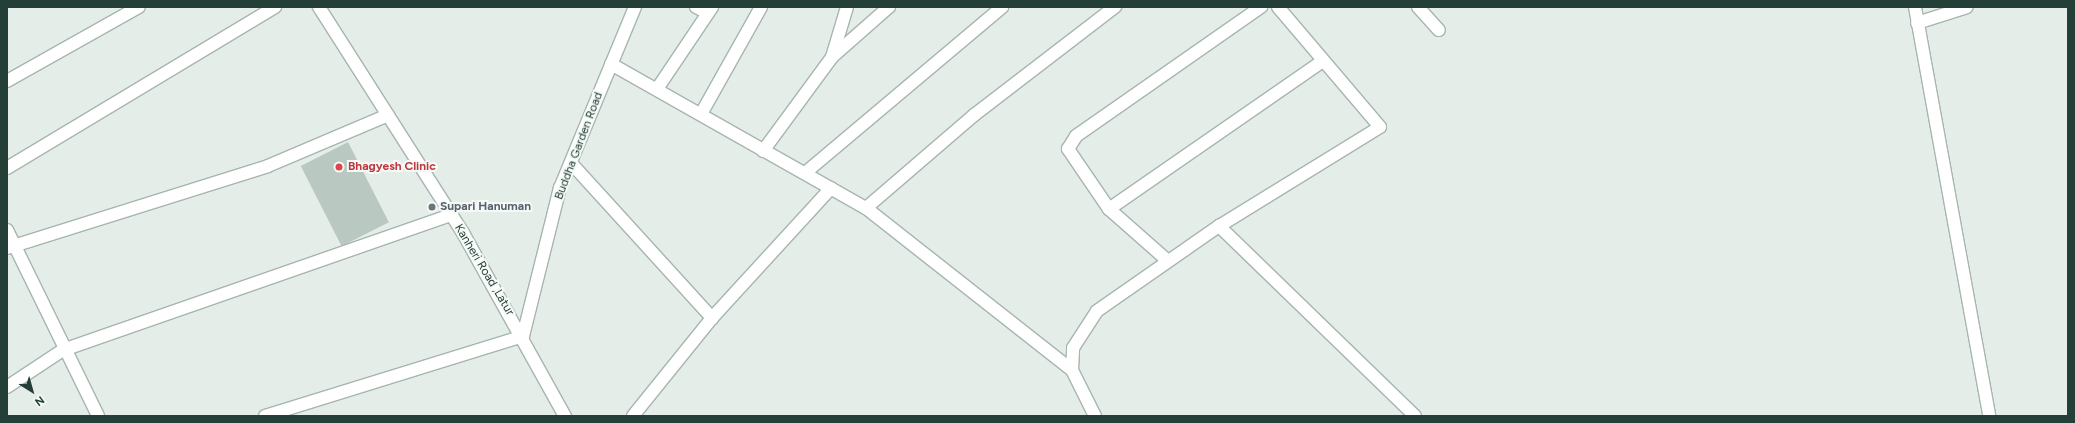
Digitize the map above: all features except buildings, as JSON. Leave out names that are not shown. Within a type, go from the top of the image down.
[{"type":"street","points":[[7,81],[139,7]]},
{"type":"street","points":[[7,168],[275,7]]},
{"type":"street","name":"Kanheri Road ,Latur","points":[[319,7],[451,215],[523,336],[565,416]]},
{"type":"street","name":"Buddha Garden Road","points":[[523,336],[560,188],[635,7]]},
{"type":"street","points":[[657,89],[710,10],[696,7]]},
{"type":"street","points":[[701,114],[761,7]]},
{"type":"street","points":[[832,57],[847,7]]},
{"type":"street","points":[[763,151],[832,57],[889,7]]},
{"type":"street","points":[[805,174],[1002,7]]},
{"type":"street","points":[[866,208],[974,115],[1115,7]]},
{"type":"street","points":[[1168,261],[1109,208],[1071,158],[1068,149],[1071,142],[1261,7]]},
{"type":"street","points":[[1072,370],[1073,348],[1097,311],[1219,226],[1380,126],[1278,7]]},
{"type":"street","points":[[1418,7],[1439,30]]},
{"type":"street","points":[[1914,7],[1989,416]]},
{"type":"street","points":[[1918,23],[1967,7]]},
{"type":"street","points":[[1109,208],[1323,61]]},
{"type":"street","points":[[611,64],[866,208],[1072,370],[1095,416]]},
{"type":"street","points":[[11,247],[268,166],[388,115]]},
{"type":"street","points":[[571,163],[712,318]]},
{"type":"street","points":[[633,416],[712,318],[831,188]]},
{"type":"street","points":[[7,387],[63,350],[451,215]]},
{"type":"street","points":[[1219,226],[1415,416]]},
{"type":"street","points":[[7,230],[11,247],[98,416]]},
{"type":"street","points":[[264,416],[523,336]]},
{"type":"place","name":"Bhagyesh Clinic","points":[[339,167]]},
{"type":"place","name":"Supari Hanuman","points":[[432,207]]}]
